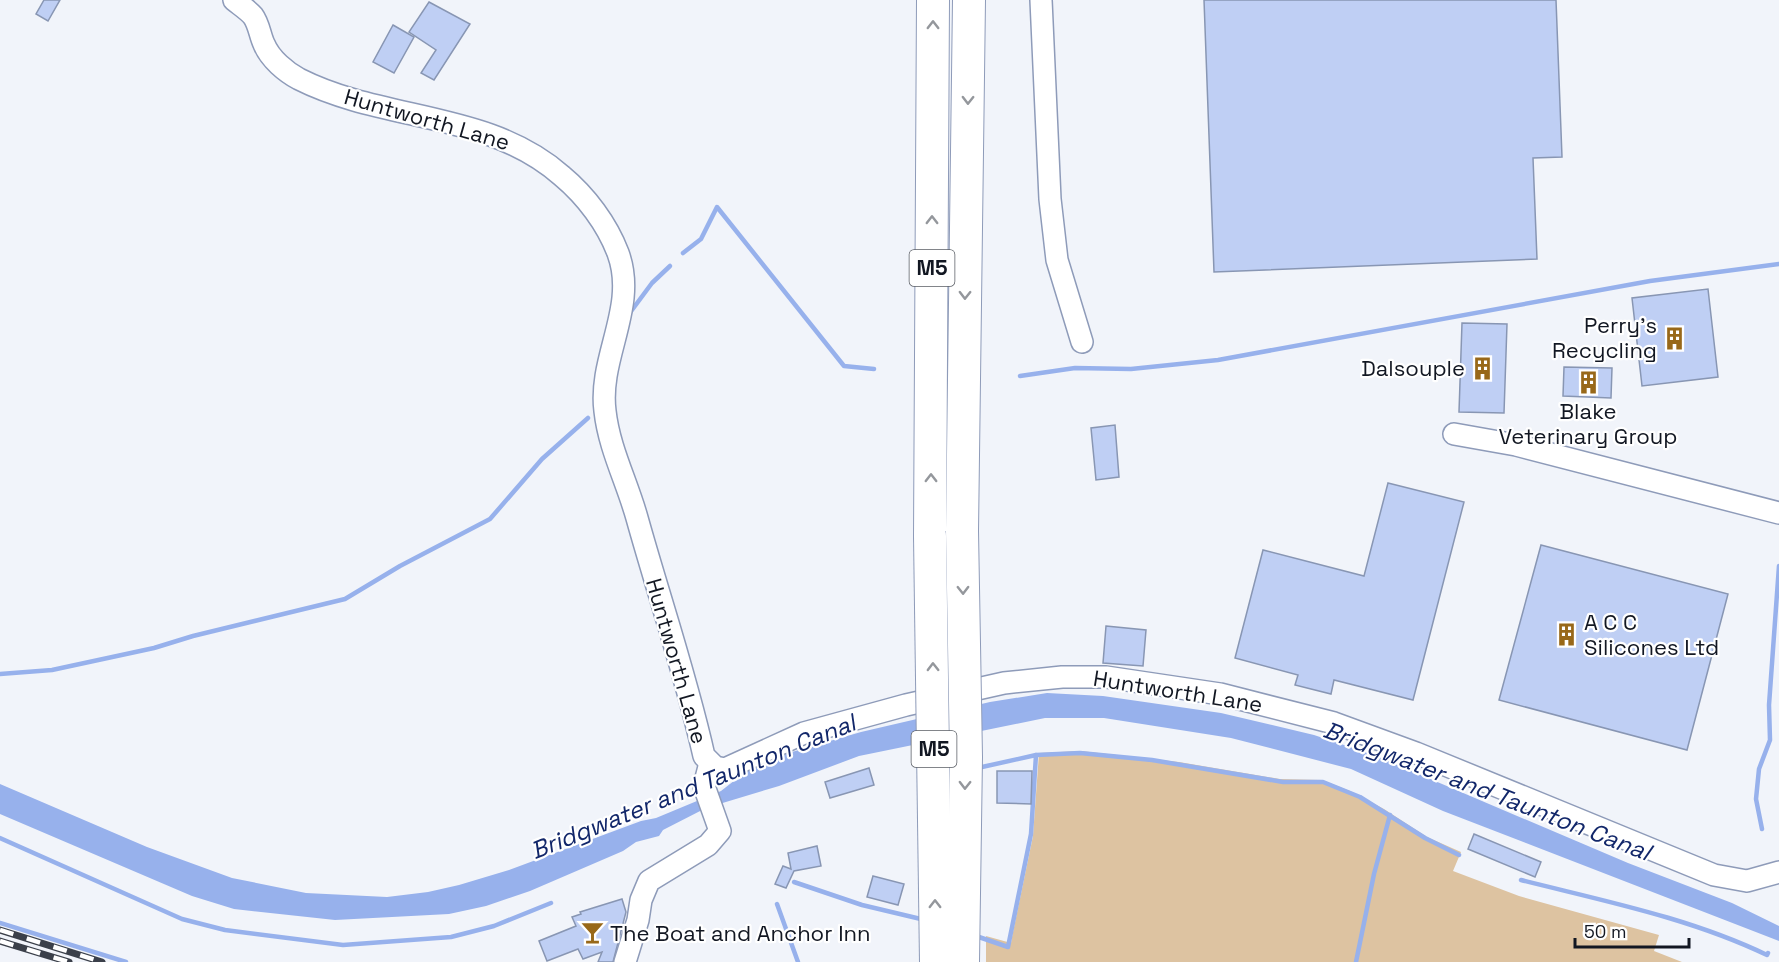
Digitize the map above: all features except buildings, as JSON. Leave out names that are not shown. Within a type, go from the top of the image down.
[{"type":"highway","name":"M5","points":[[933,0],[930,536],[936,962]]},
{"type":"highway","name":"M5","points":[[963,962],[966,757],[962,531],[969,0]]},
{"type":"street","name":"Huntworth Lane","points":[[234,0],[254,17],[265,48],[285,70],[300,80],[393,111],[468,127],[517,145],[562,176],[598,216],[618,254],[626,286],[618,330],[607,368],[605,411],[615,455],[636,515],[704,756],[720,770],[804,733],[906,705],[1004,683],[1062,677],[1106,677],[1220,694],[1334,723],[1714,875],[1747,881],[1779,872]]},
{"type":"street","points":[[1041,0],[1050,199],[1057,260],[1082,342]]},
{"type":"street","points":[[1454,434],[1516,445],[1779,513]]},
{"type":"street","points":[[625,962],[638,920],[641,900],[649,881],[715,840],[720,831],[704,786],[710,763]]},
{"type":"shaded area","points":[[1081,751],[1179,762],[1280,779],[1322,780],[1350,791],[1384,809],[1427,837],[1461,852],[1453,871],[1519,896],[1659,935],[1654,951],[1682,962],[986,962],[986,936],[1011,943],[1033,836],[1039,753]]},
{"type":"water","points":[[1047,693],[1103,696],[1221,713],[1314,735],[1374,755],[1628,863],[1732,903],[1779,926],[1779,941],[1443,811],[1351,769],[1231,738],[1104,718],[1045,718],[859,756],[779,786],[706,808],[663,830],[659,836],[636,842],[623,851],[530,891],[486,906],[449,914],[335,920],[234,909],[192,896],[0,814],[0,784],[147,847],[232,878],[306,893],[387,897],[428,892],[459,885],[509,870],[641,821],[656,818],[721,791],[744,773],[785,754],[861,732],[990,702]]},
{"type":"waterway","points":[[683,253],[701,239],[717,207],[844,366],[874,369]]},
{"type":"waterway","points":[[1020,376],[1075,368],[1131,369],[1218,360],[1650,281],[1779,264]]},
{"type":"waterway","points":[[629,314],[652,283],[670,266]]},
{"type":"waterway","points":[[0,674],[52,670],[154,648],[193,636],[345,599],[400,566],[490,519],[542,459],[588,418]]},
{"type":"waterway","points":[[1762,829],[1756,799],[1759,769],[1770,740],[1769,705],[1779,566]]},
{"type":"waterway","points":[[982,767],[1036,755],[1080,753],[1152,760],[1283,782],[1323,782],[1360,797],[1425,838],[1459,855]]},
{"type":"waterway","points":[[976,936],[1008,947],[1031,834],[1036,755]]},
{"type":"waterway","points":[[1356,962],[1374,874],[1390,815]]},
{"type":"waterway","points":[[0,838],[182,919],[225,930],[343,945],[451,937],[494,926],[551,903]]},
{"type":"waterway","points":[[1521,880],[1677,921],[1738,942],[1767,955],[1768,953]]},
{"type":"waterway","points":[[794,882],[862,905],[925,920]]},
{"type":"waterway","points":[[777,904],[798,962]]},
{"type":"waterway","points":[[0,923],[126,962]]},
{"type":"railway","points":[[0,930],[102,962]]},
{"type":"railway","points":[[0,941],[69,962]]},
{"type":"place","name":"Perry's Recycling","points":[[1675,338]]},
{"type":"place","name":"Dalsouple","points":[[1483,368]]},
{"type":"place","name":"Blake Veterinary Group","points":[[1588,382]]},
{"type":"place","name":"A C C Silicones Ltd","points":[[1566,635]]},
{"type":"place","name":"The Boat and Anchor Inn","points":[[592,933]]},
{"type":"water label","name":"Bridgwater and Taunton Canal","points":[[693,787]]},
{"type":"water label","name":"Bridgwater and Taunton Canal","points":[[1487,791]]}]
